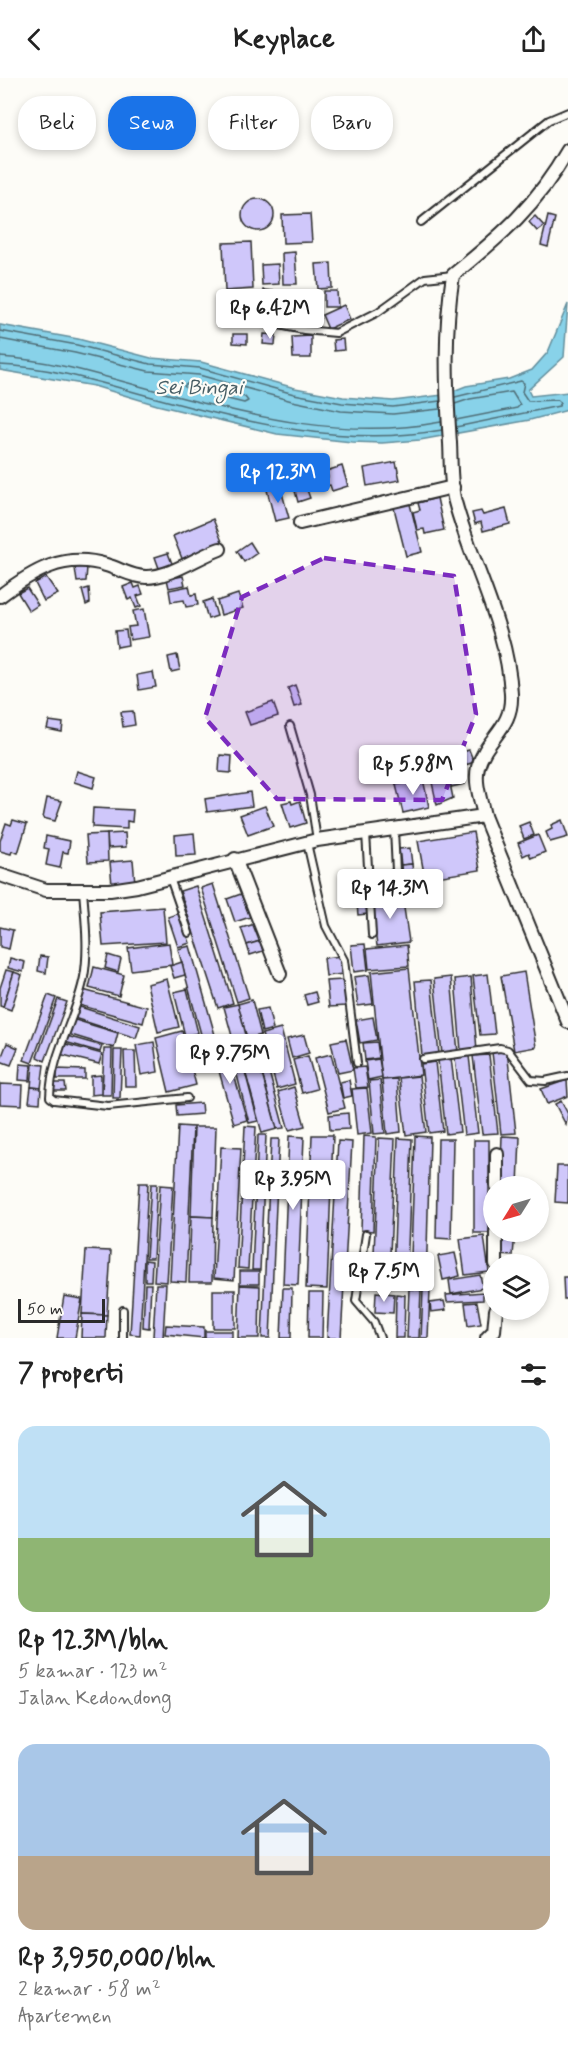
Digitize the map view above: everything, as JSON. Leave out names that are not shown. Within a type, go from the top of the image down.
[{"type":"street","points":[[568,150],[536,199],[510,227],[453,275],[447,322],[445,376],[454,500],[483,584],[510,678],[509,717],[483,755],[478,768],[477,782],[484,816],[568,1022]]},
{"type":"street","points":[[300,524],[453,487]]},
{"type":"street","points":[[0,596],[40,571],[70,560],[85,559],[147,577],[164,573],[220,549]]},
{"type":"street","points":[[0,875],[46,890],[110,890],[170,878],[235,859],[312,842],[484,816]]},
{"type":"street","points":[[235,859],[280,975]]},
{"type":"street","points":[[497,1154],[497,1176]]},
{"type":"street","points":[[487,1338],[494,1331],[495,1320]]},
{"type":"lane","points":[[421,222],[549,120],[568,112]]},
{"type":"lane","points":[[238,316],[304,330],[336,333],[378,312],[425,278],[453,275]]},
{"type":"lane","points":[[290,726],[310,795],[312,842],[326,926],[344,960],[357,1063]]},
{"type":"lane","points":[[370,877],[391,875],[396,872],[394,829]]},
{"type":"lane","points":[[366,833],[372,935]]},
{"type":"lane","points":[[170,878],[189,933]]},
{"type":"lane","points":[[83,889],[87,937],[84,978],[52,1067],[50,1097],[54,1100],[108,1106],[187,1098]]},
{"type":"lane","points":[[423,1059],[500,1048],[508,1050],[531,1080],[545,1081],[568,1076]]},
{"type":"lane","points":[[366,1234],[356,1301],[374,1322],[380,1338]]},
{"type":"lane","points":[[123,1310],[123,1338]]},
{"type":"highlighted area","points":[[324,558],[454,576],[476,714],[442,800],[277,799],[205,718],[242,597]]},
{"type":"water","name":"Sei Bingai","points":[[568,304],[564,357],[528,390],[531,396],[568,392],[568,410],[530,420],[420,440],[382,443],[352,442],[277,434],[157,405],[94,386],[0,370],[0,325],[78,339],[151,358],[201,362],[295,388],[343,397],[393,401],[443,395],[466,386],[509,379],[532,370],[548,352]]},
{"type":"building","points":[[258,199],[269,204],[274,215],[269,226],[258,231],[247,226],[242,215],[247,204]]},
{"type":"building","points":[[310,214],[312,242],[283,243],[282,215]]},
{"type":"building","points":[[535,216],[544,226],[537,231],[529,222]]},
{"type":"building","points":[[548,216],[555,218],[548,247],[541,245]]},
{"type":"building","points":[[251,242],[253,289],[225,291],[223,243]]},
{"type":"building","points":[[295,252],[297,284],[283,284],[282,253]]},
{"type":"building","points":[[331,263],[332,288],[318,289],[316,264]]},
{"type":"building","points":[[278,264],[279,284],[262,285],[261,265]]},
{"type":"building","points":[[263,290],[293,293],[292,308],[262,306]]},
{"type":"building","points":[[324,291],[337,291],[338,307],[324,307]]},
{"type":"building","points":[[344,305],[350,319],[328,329],[322,315]]},
{"type":"building","points":[[233,334],[247,334],[247,344],[233,343]]},
{"type":"building","points":[[264,334],[276,335],[275,345],[263,344]]},
{"type":"building","points":[[311,336],[311,358],[293,358],[292,337]]},
{"type":"building","points":[[343,339],[344,350],[334,351],[333,340]]},
{"type":"building","points":[[396,462],[400,480],[367,486],[364,468]]},
{"type":"building","points":[[342,466],[348,486],[332,491],[330,485],[325,486],[323,478],[328,477],[326,471]]},
{"type":"building","points":[[280,486],[289,518],[275,521],[267,490]]},
{"type":"building","points":[[306,487],[310,498],[298,502],[295,491]]},
{"type":"building","points":[[437,498],[444,530],[425,534],[424,529],[417,530],[413,512],[420,510],[418,503]]},
{"type":"building","points":[[409,500],[422,552],[406,556],[393,504]]},
{"type":"building","points":[[506,509],[510,524],[483,531],[481,522],[475,524],[472,513],[481,511],[483,515]]},
{"type":"building","points":[[213,519],[223,544],[183,561],[173,536]]},
{"type":"building","points":[[250,542],[257,553],[244,562],[237,551]]},
{"type":"building","points":[[168,553],[173,566],[160,571],[155,557]]},
{"type":"building","points":[[87,567],[86,581],[77,582],[75,568]]},
{"type":"building","points":[[183,576],[185,585],[169,588],[167,579]]},
{"type":"building","points":[[46,577],[58,594],[44,601],[35,583]]},
{"type":"building","points":[[133,583],[135,588],[140,586],[143,594],[137,596],[141,606],[136,608],[132,598],[128,600],[123,587]]},
{"type":"building","points":[[189,586],[191,595],[196,594],[198,605],[186,607],[184,600],[171,602],[169,590]]},
{"type":"building","points":[[27,588],[38,605],[29,611],[18,593]]},
{"type":"building","points":[[89,588],[90,603],[86,605],[82,590]]},
{"type":"building","points":[[238,594],[243,608],[221,615],[217,601]]},
{"type":"building","points":[[212,599],[217,616],[208,619],[203,602]]},
{"type":"building","points":[[144,609],[149,637],[130,640],[128,627],[136,626],[133,611]]},
{"type":"building","points":[[126,630],[128,645],[117,647],[115,631]]},
{"type":"building","points":[[177,655],[180,670],[171,672],[168,657]]},
{"type":"building","points":[[153,672],[156,687],[139,690],[137,675]]},
{"type":"building","points":[[295,685],[302,705],[294,707],[288,688]]},
{"type":"building","points":[[273,702],[278,716],[250,725],[245,712]]},
{"type":"building","points":[[133,711],[135,725],[123,727],[121,712]]},
{"type":"building","points":[[49,721],[63,723],[62,732],[47,729]]},
{"type":"building","points":[[469,750],[474,762],[457,768],[453,755]]},
{"type":"building","points":[[220,755],[232,756],[231,773],[219,772]]},
{"type":"building","points":[[431,757],[436,773],[420,777],[415,762]]},
{"type":"building","points":[[461,767],[465,784],[451,787],[447,771]]},
{"type":"building","points":[[408,768],[411,782],[396,785],[393,772]]},
{"type":"building","points":[[77,771],[96,777],[93,788],[74,782]]},
{"type":"building","points":[[448,774],[453,798],[437,805],[431,778]]},
{"type":"building","points":[[423,779],[429,807],[403,813],[396,785]]},
{"type":"building","points":[[250,792],[252,806],[207,812],[205,799]]},
{"type":"building","points":[[47,798],[62,801],[55,821],[43,818]]},
{"type":"building","points":[[291,801],[292,804],[300,801],[306,823],[290,828],[282,803]]},
{"type":"building","points":[[265,806],[273,826],[248,835],[240,815]]},
{"type":"building","points":[[93,808],[133,810],[132,822],[127,821],[127,829],[92,827]]},
{"type":"building","points":[[13,820],[27,824],[18,853],[12,851],[11,854],[0,851],[0,841],[6,823],[11,825]]},
{"type":"building","points":[[562,820],[568,837],[550,842],[546,832],[552,829],[551,825]]},
{"type":"building","points":[[529,822],[534,835],[524,839],[519,826]]},
{"type":"building","points":[[473,832],[480,870],[425,879],[418,841]]},
{"type":"building","points":[[125,833],[126,847],[108,848],[107,834]]},
{"type":"building","points":[[194,833],[196,855],[176,856],[175,835]]},
{"type":"building","points":[[107,834],[108,861],[88,862],[86,835]]},
{"type":"building","points":[[538,835],[545,852],[531,858],[529,853],[523,856],[518,843]]},
{"type":"building","points":[[46,836],[70,841],[68,853],[63,852],[60,868],[46,865],[49,849],[44,848]]},
{"type":"building","points":[[410,848],[412,864],[401,865],[399,849]]},
{"type":"building","points":[[133,860],[135,883],[112,885],[110,862]]},
{"type":"building","points":[[412,864],[415,895],[404,896],[401,865]]},
{"type":"building","points":[[213,884],[249,998],[237,1002],[201,888]]},
{"type":"building","points":[[196,886],[233,1003],[218,1008],[180,891]]},
{"type":"building","points":[[395,890],[396,902],[403,901],[409,942],[377,946],[372,906],[377,906],[375,892]]},
{"type":"building","points":[[356,892],[365,892],[367,914],[358,915]]},
{"type":"building","points":[[241,894],[250,917],[235,922],[227,899]]},
{"type":"building","points":[[163,907],[166,942],[103,946],[100,912]]},
{"type":"building","points":[[180,913],[190,943],[178,947],[168,917]]},
{"type":"building","points":[[255,924],[260,941],[247,945],[241,928]]},
{"type":"building","points":[[0,927],[13,930],[9,949],[0,947]]},
{"type":"building","points":[[260,941],[263,951],[250,955],[247,945]]},
{"type":"building","points":[[169,943],[172,965],[131,970],[128,948]]},
{"type":"building","points":[[365,944],[368,970],[354,972],[351,945]]},
{"type":"building","points":[[407,945],[409,966],[369,969],[367,949]]},
{"type":"building","points":[[190,946],[215,1035],[202,1038],[178,949]]},
{"type":"building","points":[[108,955],[121,959],[118,972],[105,968]]},
{"type":"building","points":[[40,956],[48,957],[46,973],[38,971]]},
{"type":"building","points":[[341,956],[343,974],[326,976],[324,958]]},
{"type":"building","points":[[10,958],[25,962],[23,972],[8,968]]},
{"type":"building","points":[[182,962],[185,975],[174,978],[170,966]]},
{"type":"building","points":[[94,967],[124,975],[119,996],[89,988]]},
{"type":"building","points":[[409,968],[421,1075],[382,1080],[371,972]]},
{"type":"building","points":[[6,970],[14,972],[3,1007],[0,1006],[0,988]]},
{"type":"building","points":[[14,972],[22,975],[11,1010],[3,1007]]},
{"type":"building","points":[[524,972],[536,1047],[514,1051],[501,976]]},
{"type":"building","points":[[488,974],[495,1034],[480,1035],[473,976]]},
{"type":"building","points":[[369,975],[373,1004],[358,1006],[354,977]]},
{"type":"building","points":[[451,977],[458,1053],[442,1054],[434,979]]},
{"type":"building","points":[[471,977],[477,1050],[461,1051],[455,979]]},
{"type":"building","points":[[167,979],[179,1027],[158,1032],[147,984]]},
{"type":"building","points":[[343,980],[346,1006],[329,1007],[326,981]]},
{"type":"building","points":[[431,980],[439,1054],[422,1056],[415,981]]},
{"type":"building","points":[[187,989],[198,1033],[185,1036],[174,992]]},
{"type":"building","points":[[83,990],[147,1007],[143,1023],[79,1005]]},
{"type":"building","points":[[315,992],[318,1002],[307,1005],[304,995]]},
{"type":"building","points":[[48,995],[56,998],[32,1063],[24,1060]]},
{"type":"building","points":[[58,999],[67,1002],[45,1061],[37,1057]]},
{"type":"building","points":[[252,1000],[261,1035],[247,1039],[238,1004]]},
{"type":"building","points":[[238,1004],[247,1039],[241,1040],[242,1045],[235,1047],[224,1007]]},
{"type":"building","points":[[77,1006],[140,1026],[136,1038],[74,1018]]},
{"type":"building","points":[[268,1008],[273,1029],[262,1032],[257,1010]]},
{"type":"building","points":[[373,1017],[377,1040],[360,1043],[356,1020]]},
{"type":"building","points":[[72,1019],[118,1033],[114,1048],[68,1034]]},
{"type":"building","points":[[281,1029],[295,1084],[277,1089],[262,1034]]},
{"type":"building","points":[[182,1031],[196,1085],[169,1092],[156,1038]]},
{"type":"building","points":[[215,1035],[217,1045],[205,1048],[202,1038]]},
{"type":"building","points":[[304,1035],[309,1053],[292,1058],[287,1039]]},
{"type":"building","points":[[67,1036],[102,1046],[100,1052],[65,1042]]},
{"type":"building","points":[[260,1038],[284,1128],[277,1129],[253,1040]]},
{"type":"building","points":[[346,1039],[353,1070],[338,1073],[331,1042]]},
{"type":"building","points":[[154,1042],[158,1072],[141,1075],[136,1045]]},
{"type":"building","points":[[377,1042],[379,1058],[365,1060],[363,1043]]},
{"type":"building","points":[[7,1043],[18,1048],[11,1065],[0,1061]]},
{"type":"building","points":[[62,1043],[102,1054],[99,1064],[59,1054]]},
{"type":"building","points":[[254,1045],[277,1129],[262,1133],[239,1049]]},
{"type":"building","points":[[226,1047],[247,1120],[234,1124],[213,1050]]},
{"type":"building","points":[[104,1049],[112,1049],[111,1095],[102,1095]]},
{"type":"building","points":[[239,1049],[258,1121],[249,1123],[231,1051]]},
{"type":"building","points":[[114,1050],[122,1050],[120,1098],[113,1098]]},
{"type":"building","points":[[507,1050],[516,1133],[501,1134],[492,1052]]},
{"type":"building","points":[[124,1051],[135,1051],[136,1086],[125,1086]]},
{"type":"building","points":[[331,1054],[345,1108],[329,1112],[315,1058]]},
{"type":"building","points":[[489,1055],[498,1133],[482,1134],[473,1056]]},
{"type":"building","points":[[308,1056],[317,1089],[302,1093],[293,1060]]},
{"type":"building","points":[[469,1056],[478,1133],[464,1135],[455,1058]]},
{"type":"building","points":[[451,1058],[460,1132],[446,1134],[438,1060]]},
{"type":"building","points":[[379,1059],[382,1077],[368,1080],[365,1061]]},
{"type":"building","points":[[435,1062],[443,1131],[429,1133],[421,1064]]},
{"type":"building","points":[[20,1064],[31,1065],[30,1081],[19,1080]]},
{"type":"building","points":[[33,1064],[44,1065],[41,1088],[31,1087]]},
{"type":"building","points":[[365,1067],[368,1087],[356,1088],[353,1068]]},
{"type":"building","points":[[57,1069],[85,1070],[85,1079],[57,1079]]},
{"type":"building","points":[[101,1075],[101,1094],[91,1095],[91,1076]]},
{"type":"building","points":[[419,1076],[426,1132],[406,1135],[399,1078]]},
{"type":"building","points":[[397,1079],[401,1132],[387,1134],[382,1080]]},
{"type":"building","points":[[349,1080],[352,1096],[343,1098],[340,1082]]},
{"type":"building","points":[[380,1080],[385,1133],[374,1134],[369,1081]]},
{"type":"building","points":[[567,1080],[568,1096],[547,1104],[541,1089]]},
{"type":"building","points":[[53,1083],[65,1083],[66,1091],[53,1091]]},
{"type":"building","points":[[0,1084],[23,1085],[22,1105],[0,1104]]},
{"type":"building","points":[[31,1087],[41,1088],[40,1103],[29,1102]]},
{"type":"building","points":[[294,1087],[305,1126],[289,1130],[278,1092]]},
{"type":"building","points":[[367,1088],[372,1133],[357,1135],[352,1089]]},
{"type":"building","points":[[561,1101],[568,1114],[566,1125],[555,1104]]},
{"type":"building","points":[[201,1103],[202,1114],[177,1116],[176,1105]]},
{"type":"building","points":[[348,1113],[349,1129],[330,1130],[329,1115]]},
{"type":"building","points":[[178,1126],[193,1127],[186,1282],[170,1281]]},
{"type":"building","points":[[245,1126],[256,1127],[248,1269],[238,1268]]},
{"type":"building","points":[[194,1127],[216,1127],[213,1217],[191,1216]]},
{"type":"building","points":[[258,1135],[266,1135],[260,1270],[252,1270]]},
{"type":"building","points":[[312,1135],[333,1135],[327,1289],[306,1288]]},
{"type":"building","points":[[289,1136],[304,1137],[298,1285],[283,1284]]},
{"type":"building","points":[[364,1136],[376,1137],[373,1231],[361,1230]]},
{"type":"building","points":[[415,1136],[430,1137],[426,1287],[410,1286]]},
{"type":"building","points":[[502,1136],[520,1137],[518,1176],[500,1176]]},
{"type":"building","points":[[379,1138],[395,1139],[389,1277],[373,1276]]},
{"type":"building","points":[[398,1138],[412,1139],[407,1274],[393,1274]]},
{"type":"building","points":[[271,1139],[279,1139],[270,1338],[262,1338]]},
{"type":"building","points":[[438,1139],[453,1139],[451,1239],[436,1238]]},
{"type":"building","points":[[474,1140],[489,1140],[489,1176],[483,1176],[483,1233],[474,1233]]},
{"type":"building","points":[[338,1141],[352,1142],[341,1338],[327,1338]]},
{"type":"building","points":[[221,1147],[241,1148],[234,1280],[214,1278]]},
{"type":"building","points":[[557,1166],[568,1166],[568,1203],[555,1202]]},
{"type":"building","points":[[139,1183],[148,1183],[140,1335],[130,1334]]},
{"type":"building","points":[[151,1184],[157,1184],[153,1258],[146,1258]]},
{"type":"building","points":[[160,1185],[173,1186],[167,1282],[154,1281]]},
{"type":"building","points":[[191,1216],[213,1217],[212,1282],[189,1282]]},
{"type":"building","points":[[483,1236],[486,1254],[483,1254],[483,1273],[465,1275],[460,1239]]},
{"type":"building","points":[[499,1242],[514,1242],[513,1254],[498,1254]]},
{"type":"building","points":[[86,1250],[111,1251],[107,1315],[82,1314]]},
{"type":"building","points":[[455,1253],[460,1276],[443,1280],[438,1256]]},
{"type":"building","points":[[145,1260],[152,1261],[151,1281],[145,1281]]},
{"type":"building","points":[[240,1271],[259,1271],[259,1284],[240,1284]]},
{"type":"building","points":[[480,1275],[483,1288],[451,1294],[449,1280]]},
{"type":"building","points":[[563,1277],[568,1277],[568,1299],[564,1299]]},
{"type":"building","points":[[145,1284],[151,1284],[149,1328],[143,1327]]},
{"type":"building","points":[[156,1284],[166,1284],[163,1338],[153,1337]]},
{"type":"building","points":[[240,1285],[260,1286],[259,1338],[238,1338]]},
{"type":"building","points":[[283,1288],[292,1288],[291,1338],[281,1338]]},
{"type":"building","points":[[409,1289],[421,1290],[419,1338],[407,1338]]},
{"type":"building","points":[[213,1290],[235,1290],[235,1328],[213,1328]]},
{"type":"building","points":[[423,1290],[430,1290],[428,1338],[421,1338]]},
{"type":"building","points":[[376,1292],[394,1294],[393,1313],[375,1312]]},
{"type":"building","points":[[483,1292],[483,1300],[447,1302],[446,1295]]},
{"type":"building","points":[[309,1293],[323,1293],[322,1338],[308,1338]]},
{"type":"building","points":[[396,1294],[405,1295],[404,1338],[395,1338]]},
{"type":"building","points":[[64,1296],[82,1299],[75,1338],[57,1338]]},
{"type":"building","points":[[444,1301],[446,1310],[431,1312],[430,1303]]},
{"type":"building","points":[[477,1302],[481,1324],[468,1326],[465,1303]]},
{"type":"building","points":[[82,1314],[107,1315],[106,1338],[81,1338]]},
{"type":"building","points":[[166,1325],[204,1327],[204,1338],[165,1334]]},
{"type":"building","points":[[205,1331],[232,1331],[232,1338],[205,1338]]}]
